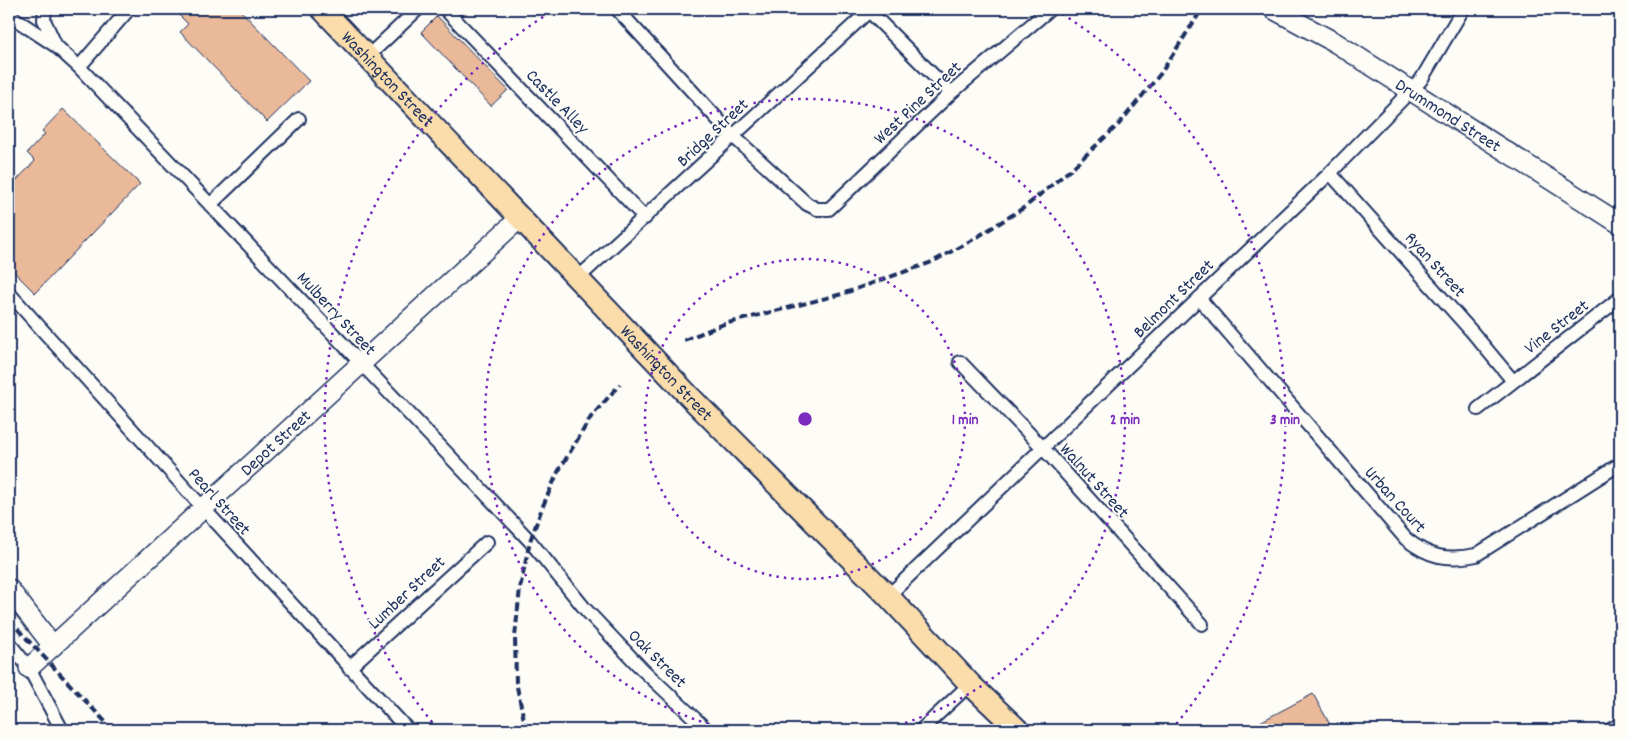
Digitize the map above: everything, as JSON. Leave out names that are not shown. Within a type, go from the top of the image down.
[{"type":"main road","name":"Washington Street","points":[[322,9],[690,397],[888,596],[970,684],[1018,730]]},
{"type":"street","name":"Mulberry Street","points":[[44,9],[44,20],[56,46]]},
{"type":"street","points":[[79,67],[129,9]]},
{"type":"street","points":[[367,56],[418,9]]},
{"type":"street","name":"Castle Alley","points":[[445,9],[645,218]]},
{"type":"street","points":[[617,9],[734,136]]},
{"type":"street","name":"West Pine Street","points":[[734,136],[807,204],[817,209],[829,210],[951,93],[1050,9]]},
{"type":"street","name":"Drummond Street","points":[[1273,9],[1336,43],[1412,90],[1620,224]]},
{"type":"street","name":"Belmont Street","points":[[888,596],[1330,173],[1412,90],[1421,80],[1463,9]]},
{"type":"street","name":"Bridge Street","points":[[578,278],[869,11],[951,93]]},
{"type":"street","name":"Mulberry Street","points":[[9,16],[56,46],[79,67],[523,535],[586,610]]},
{"type":"street","points":[[210,206],[299,119]]},
{"type":"street","name":"Ryan Street","points":[[1330,173],[1473,332],[1514,381]]},
{"type":"street","name":"Depot Street","points":[[28,668],[521,218]]},
{"type":"street","name":"Pearl Street","points":[[9,292],[203,508],[408,730]]},
{"type":"street","name":"Urban Court","points":[[1198,298],[1406,539],[1429,554],[1442,558],[1476,556],[1620,464]]},
{"type":"street","name":"Vine Street","points":[[1478,409],[1620,298]]},
{"type":"street","name":"Walnut Street","points":[[960,362],[1043,448],[1202,624]]},
{"type":"street","name":"Lumber Street","points":[[349,668],[486,542]]},
{"type":"street","points":[[9,589],[53,646]]},
{"type":"street","name":"Oak Street","points":[[586,610],[642,669],[707,730]]},
{"type":"street","points":[[9,643],[28,668],[62,730]]},
{"type":"street","points":[[921,730],[970,684]]},
{"type":"street","points":[[1610,730],[1620,724]]},
{"type":"building","points":[[173,9],[239,9],[309,81],[267,122],[180,32],[188,24]]},
{"type":"building","points":[[437,16],[508,90],[491,106],[421,32]]},
{"type":"building","points":[[63,109],[140,184],[35,293],[9,267],[9,188],[35,161],[27,153],[45,134],[42,131]]},
{"type":"building","points":[[1313,694],[1333,730],[1245,730]]},
{"type":"railway","points":[[684,340],[724,324],[842,294],[932,262],[974,239],[1025,207],[1070,170],[1119,124],[1161,73],[1202,9]]},
{"type":"railway","points":[[526,730],[516,682],[515,637],[520,588],[530,541],[558,472],[591,417],[620,384]]},
{"type":"railway","points":[[9,620],[113,730]]}]
